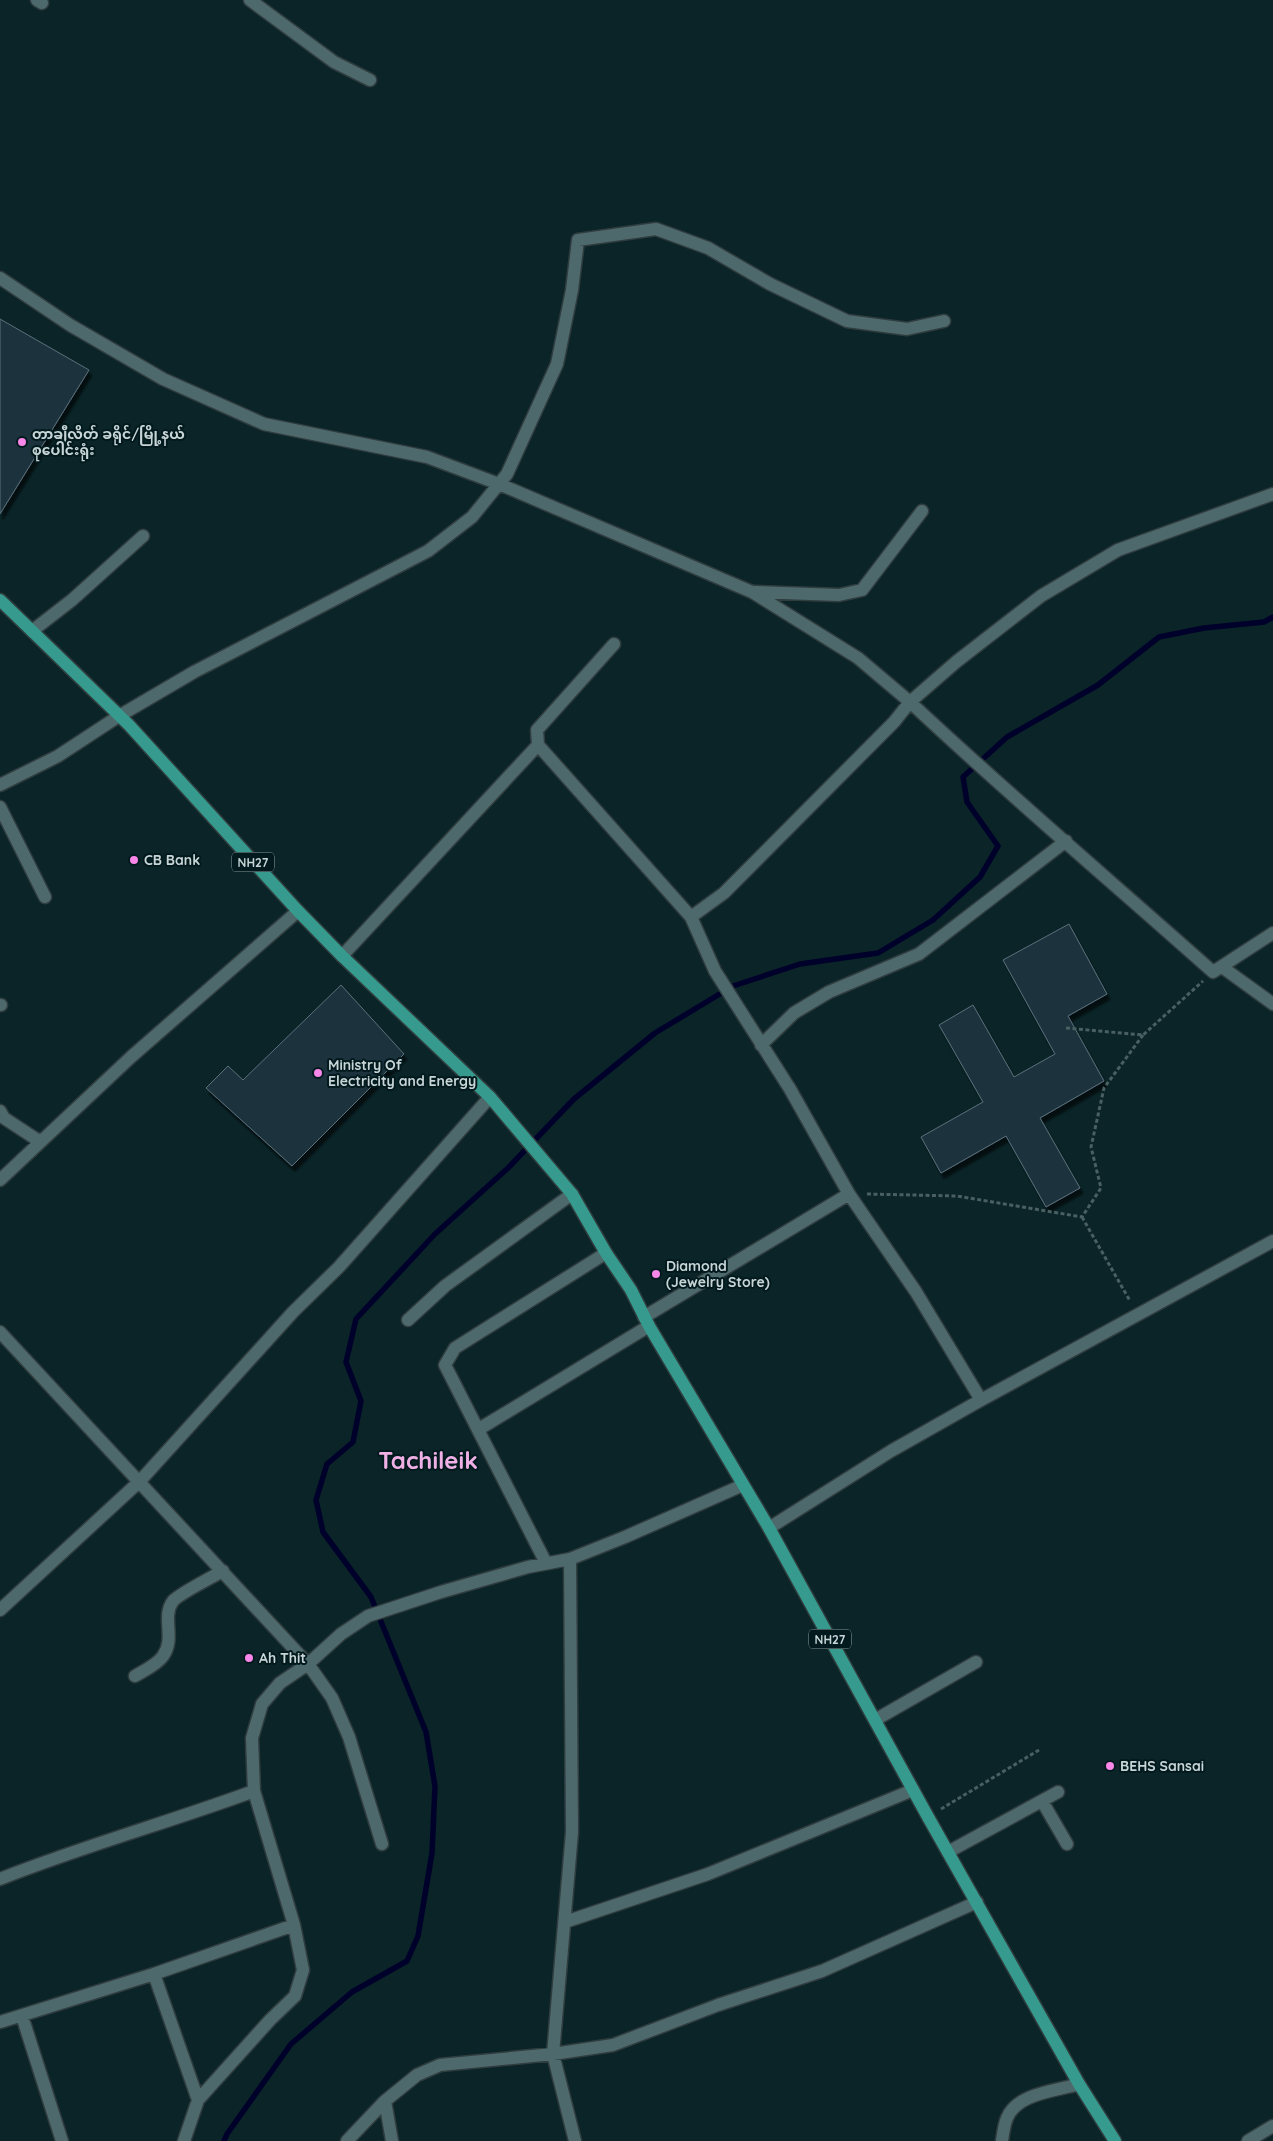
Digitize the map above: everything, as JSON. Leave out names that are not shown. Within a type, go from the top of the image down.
[{"type":"main road","name":"NH27","points":[[0,600],[129,724],[298,911],[342,956],[490,1097],[572,1194],[606,1254],[631,1290],[646,1322],[769,1528],[928,1817],[1079,2084],[1115,2141]]},
{"type":"street","points":[[250,0],[334,62],[370,80]]},
{"type":"street","points":[[0,785],[58,756],[119,716],[194,672],[428,551],[472,517],[507,474],[557,364],[572,290],[578,240],[656,229],[708,248],[770,284],[848,321],[907,329],[944,322]]},
{"type":"street","points":[[0,278],[70,325],[163,379],[264,424],[427,457],[499,484],[752,592],[858,658],[910,702],[975,763],[1218,970],[1273,1004]]},
{"type":"street","points":[[691,917],[724,893],[894,722],[910,702],[956,662],[1041,596],[1118,550],[1273,494]]},
{"type":"street","points":[[752,592],[839,595],[862,590],[922,511]]},
{"type":"street","points":[[32,631],[72,600],[143,536]]},
{"type":"street","points":[[614,644],[537,730],[538,745],[691,917],[715,971],[733,1001],[790,1090],[849,1194],[916,1292],[981,1400]]},
{"type":"street","points":[[342,956],[538,745]]},
{"type":"street","points":[[0,807],[45,897]]},
{"type":"street","points":[[761,1045],[794,1013],[829,992],[919,954],[1066,841]]},
{"type":"street","points":[[0,1180],[39,1141],[131,1057],[298,911]]},
{"type":"street","points":[[1218,970],[1273,933]]},
{"type":"street","points":[[0,1610],[140,1481],[293,1312],[339,1268],[490,1097]]},
{"type":"street","points":[[0,1111],[4,1118],[39,1141]]},
{"type":"street","points":[[408,1320],[445,1286],[572,1194]]},
{"type":"street","points":[[479,1429],[849,1194]]},
{"type":"street","points":[[769,1528],[891,1451],[1273,1241]]},
{"type":"street","points":[[546,1563],[445,1365],[455,1348],[606,1254]]},
{"type":"street","points":[[0,1332],[308,1664],[332,1698],[349,1737],[382,1844]]},
{"type":"street","points":[[184,2141],[198,2100],[270,2020],[295,1996],[303,1970],[294,1925],[254,1791],[252,1738],[262,1704],[280,1683],[308,1664],[341,1634],[368,1616],[397,1605],[546,1563],[570,1559],[743,1485]]},
{"type":"street","points":[[570,1559],[572,1832],[553,2054],[575,2141]]},
{"type":"street","points":[[135,1676],[162,1658],[168,1648],[170,1630],[167,1614],[174,1600],[222,1571]]},
{"type":"street","points":[[875,1720],[976,1662]]},
{"type":"street","points":[[565,1922],[708,1874],[913,1790]]},
{"type":"street","points":[[0,1879],[55,1857],[208,1808],[254,1791]]},
{"type":"street","points":[[948,1852],[1058,1792]]},
{"type":"street","points":[[1042,1801],[1067,1844]]},
{"type":"street","points":[[347,2141],[385,2101],[417,2075],[440,2065],[553,2054],[612,2045],[718,2005],[822,1971],[977,1902]]},
{"type":"street","points":[[0,2022],[154,1974],[294,1925]]},
{"type":"street","points":[[154,1974],[198,2100]]},
{"type":"street","points":[[22,2016],[62,2141]]},
{"type":"street","points":[[1002,2141],[1008,2117],[1016,2106],[1027,2098],[1079,2084]]},
{"type":"street","points":[[385,2101],[392,2141]]},
{"type":"street","points":[[1248,2141],[1273,2126]]},
{"type":"path","points":[[1082,1217],[1101,1188],[1091,1147],[1104,1088],[1143,1035],[1218,970]]},
{"type":"path","points":[[1066,1028],[1143,1035]]},
{"type":"path","points":[[849,1194],[957,1196],[1082,1217]]},
{"type":"path","points":[[1082,1217],[1138,1316]]},
{"type":"path","points":[[928,1817],[1039,1750]]},
{"type":"building","name":"တာချီလိတ် ခရိုင်/မြို့နယ် စုပေါင်းရုံး","points":[[0,319],[89,370],[0,514]]},
{"type":"building","points":[[1069,924],[1107,994],[1068,1016],[1104,1081],[1040,1118],[1080,1188],[1046,1207],[1006,1136],[941,1173],[921,1137],[983,1102],[939,1025],[973,1005],[1014,1077],[1055,1054],[1003,960]]},
{"type":"building","name":"Ministry Of Electricity and Energy","points":[[341,985],[404,1054],[292,1166],[206,1088],[228,1066],[243,1080]]},
{"type":"waterway","points":[[224,2141],[227,2134],[291,2044],[352,1992],[407,1961],[418,1936],[432,1853],[435,1786],[426,1732],[371,1597],[323,1532],[316,1500],[327,1464],[353,1442],[361,1401],[346,1362],[356,1319],[435,1234],[508,1168],[574,1099],[655,1033],[733,986],[800,964],[878,953],[933,920],[980,877],[998,846],[967,802],[963,777],[1007,737],[1098,685],[1159,637],[1204,628],[1264,622],[1273,617]]},
{"type":"place","name":"တာချီလိတ် ခရိုင်/မြို့နယ် စုပေါင်းရုံး","points":[[22,442]]},
{"type":"place","name":"CB Bank","points":[[134,860]]},
{"type":"place","name":"Ministry Of Electricity and Energy","points":[[318,1073]]},
{"type":"place","name":"Diamond (Jewelry Store)","points":[[656,1274]]},
{"type":"place","name":"Ah Thit","points":[[249,1658]]},
{"type":"place","name":"BEHS Sansai","points":[[1110,1766]]},
{"type":"district","name":"Tachileik","points":[[428,1460]]}]
